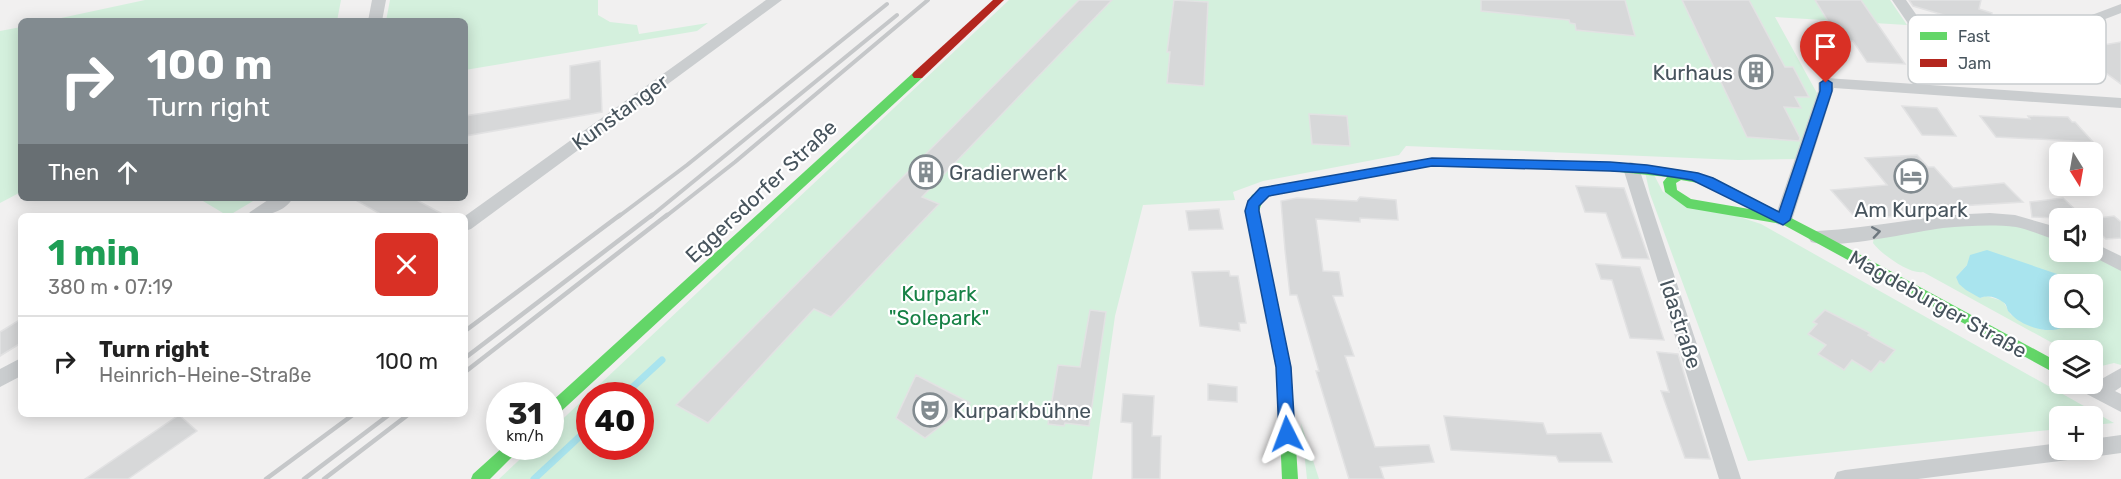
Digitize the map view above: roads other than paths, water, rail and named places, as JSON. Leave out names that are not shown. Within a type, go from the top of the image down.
[{"type":"street","points":[[376,18],[379,0]]},
{"type":"street","name":"Kunstanger","points":[[468,223],[776,0]]},
{"type":"street","name":"Eggersdorfer Straße","points":[[564,400],[999,0]]},
{"type":"street","points":[[1899,0],[1909,15]]},
{"type":"street","points":[[2103,15],[2121,8]]},
{"type":"street","points":[[1783,220],[1826,91],[1826,83],[2121,103]]},
{"type":"street","points":[[1957,84],[1962,92]]},
{"type":"street","points":[[1290,479],[1284,367],[1252,211],[1257,198],[1273,189],[1432,162],[1631,168],[1678,175]]},
{"type":"street","name":"Idastraße","points":[[1631,168],[1730,479]]},
{"type":"street","name":"Magdeburger Straße","points":[[1783,220],[1739,210],[1711,209],[1685,202],[1678,198],[1669,187],[1672,177],[1693,176],[1709,181],[1818,237],[2049,364]]},
{"type":"street","points":[[261,213],[279,201]]},
{"type":"street","name":"Magdeburger Straße","points":[[1818,237],[1842,237],[1944,221],[1970,220],[2016,222],[2049,232]]},
{"type":"street","points":[[2103,254],[2121,264]]},
{"type":"street","points":[[0,379],[18,368]]},
{"type":"street","points":[[2103,383],[2121,376]]},
{"type":"street","points":[[2103,394],[2121,404]]},
{"type":"street","points":[[2103,446],[2121,444]]},
{"type":"street","points":[[1845,479],[1955,472],[2049,455]]},
{"type":"street","points":[[479,479],[500,460]]},
{"type":"water","points":[[1987,250],[2057,274],[2049,274],[2049,328],[2061,328],[2051,330],[2032,327],[2016,318],[2000,300],[1989,297],[1980,298],[1966,290],[1959,284],[1956,277],[1967,265],[1970,255]]},
{"type":"waterway","points":[[638,382],[662,360]]},
{"type":"waterway","points":[[534,479],[576,440]]},
{"type":"railway","points":[[665,217],[735,162],[928,0]]},
{"type":"railway","points":[[618,217],[687,165],[887,4]]},
{"type":"railway","points":[[650,217],[897,15]]},
{"type":"railway","points":[[468,329],[620,215]]},
{"type":"railway","points":[[468,356],[652,215]]},
{"type":"railway","points":[[468,370],[667,215]]},
{"type":"railway","points":[[266,479],[350,417]]},
{"type":"railway","points":[[304,479],[386,417]]},
{"type":"railway","points":[[324,479],[405,417]]},
{"type":"place","name":"Kurhaus","points":[[1756,72]]},
{"type":"place","name":"Gradierwerk","points":[[926,172]]},
{"type":"place","name":"Am Kurpark","points":[[1911,176]]},
{"type":"place","name":"Kurparkbühne","points":[[930,410]]},
{"type":"park label","name":"Kurpark \"Solepark\"","points":[[939,305]]}]
